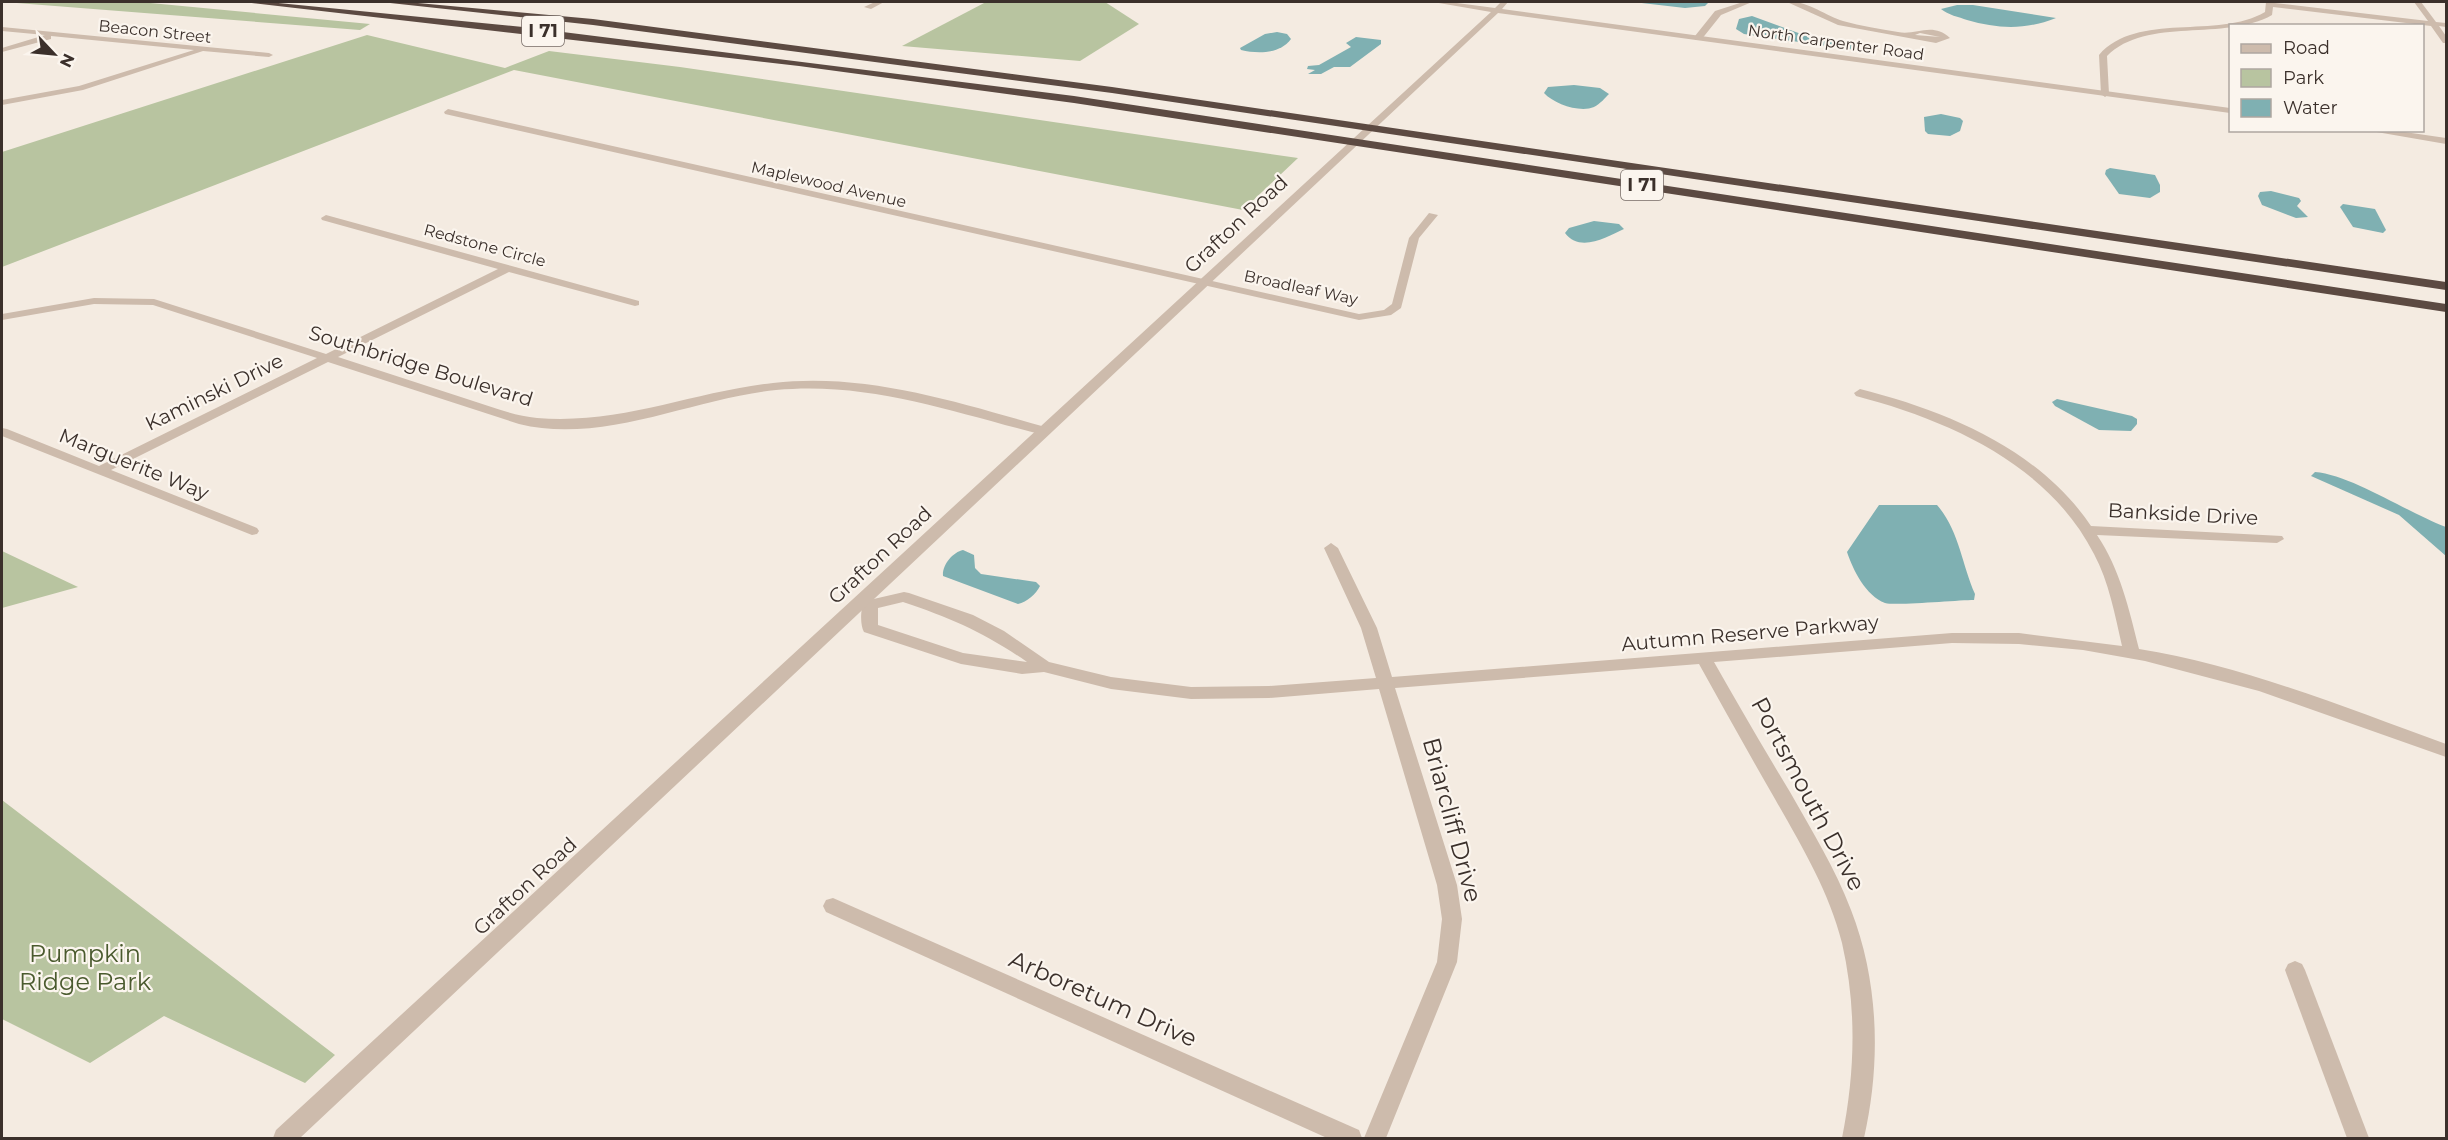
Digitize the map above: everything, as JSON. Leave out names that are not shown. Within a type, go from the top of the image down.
[{"type":"highway","name":"I 71","points":[[247,2],[566,34],[1211,119],[2446,308]]},
{"type":"highway","name":"I 71","points":[[385,2],[593,22],[1100,88],[2446,286]]},
{"type":"street","points":[[868,7],[879,2]]},
{"type":"street","name":"North Carpenter Road","points":[[1437,2],[2229,111]]},
{"type":"street","name":"Grafton Road","points":[[284,1138],[865,604],[1044,431],[1505,2]]},
{"type":"street","points":[[1698,38],[1718,13],[1748,2]]},
{"type":"street","points":[[1791,2],[1840,23],[1906,36]]},
{"type":"street","points":[[2418,2],[2446,42]]},
{"type":"street","points":[[2242,24],[2269,13],[2270,3],[2446,25]]},
{"type":"street","points":[[2105,94],[2103,56],[2118,42],[2155,34],[2229,26]]},
{"type":"street","name":"Beacon Street","points":[[2,29],[269,56]]},
{"type":"street","points":[[2,50],[57,34]]},
{"type":"street","points":[[2,102],[80,88],[206,49]]},
{"type":"street","name":"Maplewood Avenue","points":[[448,112],[1203,283]]},
{"type":"street","points":[[2383,132],[2446,141]]},
{"type":"street","name":"Broadleaf Way","points":[[1203,283],[1352,316],[1387,314],[1399,303],[1414,238],[1433,215]]},
{"type":"street","name":"Redstone Circle","points":[[326,218],[635,303]]},
{"type":"street","name":"Kaminski Drive","points":[[99,471],[508,268]]},
{"type":"street","name":"Southbridge Boulevard","points":[[2,317],[94,301],[154,302],[505,417],[548,424],[627,418],[747,390],[832,384],[905,393],[1044,431]]},
{"type":"street","points":[[1860,393],[1917,409],[1991,445],[2025,468],[2051,490],[2087,530],[2109,572],[2132,652]]},
{"type":"street","name":"Marguerite Way","points":[[2,432],[252,531]]},
{"type":"street","name":"Bankside Drive","points":[[2087,530],[2277,540]]},
{"type":"street","name":"Briarcliff Drive","points":[[1331,548],[1359,603],[1387,683],[1447,885],[1452,919],[1450,950],[1441,980],[1375,1138]]},
{"type":"street","name":"Autumn Reserve Parkway","points":[[1044,666],[998,635],[967,619],[931,606],[904,597],[865,604],[870,627],[914,643],[992,664],[1022,668],[1044,666],[1111,683],[1191,693],[1269,692],[1988,637],[2045,639],[2132,652],[2253,681],[2446,751]]},
{"type":"street","name":"Portsmouth Drive","points":[[1703,657],[1820,861],[1846,923],[1857,965],[1864,1024],[1861,1100],[1853,1138]]},
{"type":"street","name":"Arboretum Drive","points":[[833,906],[1352,1138]]},
{"type":"street","points":[[2295,970],[2358,1138]]},
{"type":"green space","points":[[4,2],[140,2],[370,24],[360,30]]},
{"type":"green space","points":[[986,2],[1105,2],[1139,24],[1080,61],[902,46]]},
{"type":"green space","points":[[367,35],[505,68],[549,51],[680,67],[1298,158],[1243,210],[514,70],[2,267],[2,152]]},
{"type":"green space","points":[[2,551],[78,587],[2,608]]},
{"type":"green space","name":"Pumpkin Ridge Park","points":[[2,800],[335,1055],[305,1083],[164,1016],[90,1063],[2,1019]]},
{"type":"water","points":[[1633,2],[1709,2],[1705,6],[1685,8]]},
{"type":"water","points":[[1957,5],[1973,5],[2056,18],[2034,25],[2012,27],[1967,20],[1941,9]]},
{"type":"water","points":[[1752,16],[1812,38],[1873,49],[1876,53],[1744,34],[1736,29],[1739,19]]},
{"type":"water","points":[[1277,32],[1287,34],[1291,39],[1281,48],[1268,52],[1254,52],[1240,48],[1265,34]]},
{"type":"water","points":[[1356,37],[1381,40],[1381,44],[1350,67],[1334,67],[1321,74],[1308,74],[1315,70],[1307,69],[1308,66],[1319,65],[1351,47],[1346,43]]},
{"type":"water","points":[[1574,85],[1600,88],[1609,94],[1594,107],[1582,109],[1561,104],[1544,93],[1548,87]]},
{"type":"water","points":[[1941,114],[1960,118],[1963,121],[1960,131],[1950,136],[1928,134],[1925,131],[1924,117]]},
{"type":"water","points":[[2110,168],[2155,175],[2160,185],[2160,192],[2150,198],[2119,194],[2105,174]]},
{"type":"water","points":[[2271,191],[2299,198],[2301,201],[2297,206],[2308,217],[2296,218],[2262,205],[2258,196],[2260,192]]},
{"type":"water","points":[[2343,204],[2375,209],[2386,230],[2383,233],[2353,227],[2340,207]]},
{"type":"water","points":[[1594,221],[1619,224],[1624,229],[1586,243],[1571,239],[1565,233],[1569,228]]},
{"type":"water","points":[[2057,399],[2132,416],[2137,419],[2137,424],[2131,431],[2099,430],[2055,406],[2052,402]]},
{"type":"water","points":[[2315,472],[2363,487],[2446,527],[2446,556],[2399,515],[2311,476]]},
{"type":"water","points":[[1879,505],[1937,505],[1955,536],[1975,594],[1974,600],[1891,604],[1878,600],[1866,589],[1847,552]]},
{"type":"water","points":[[963,550],[974,555],[975,568],[981,574],[1036,582],[1040,586],[1031,597],[1018,604],[943,576],[944,568],[949,560]]}]
